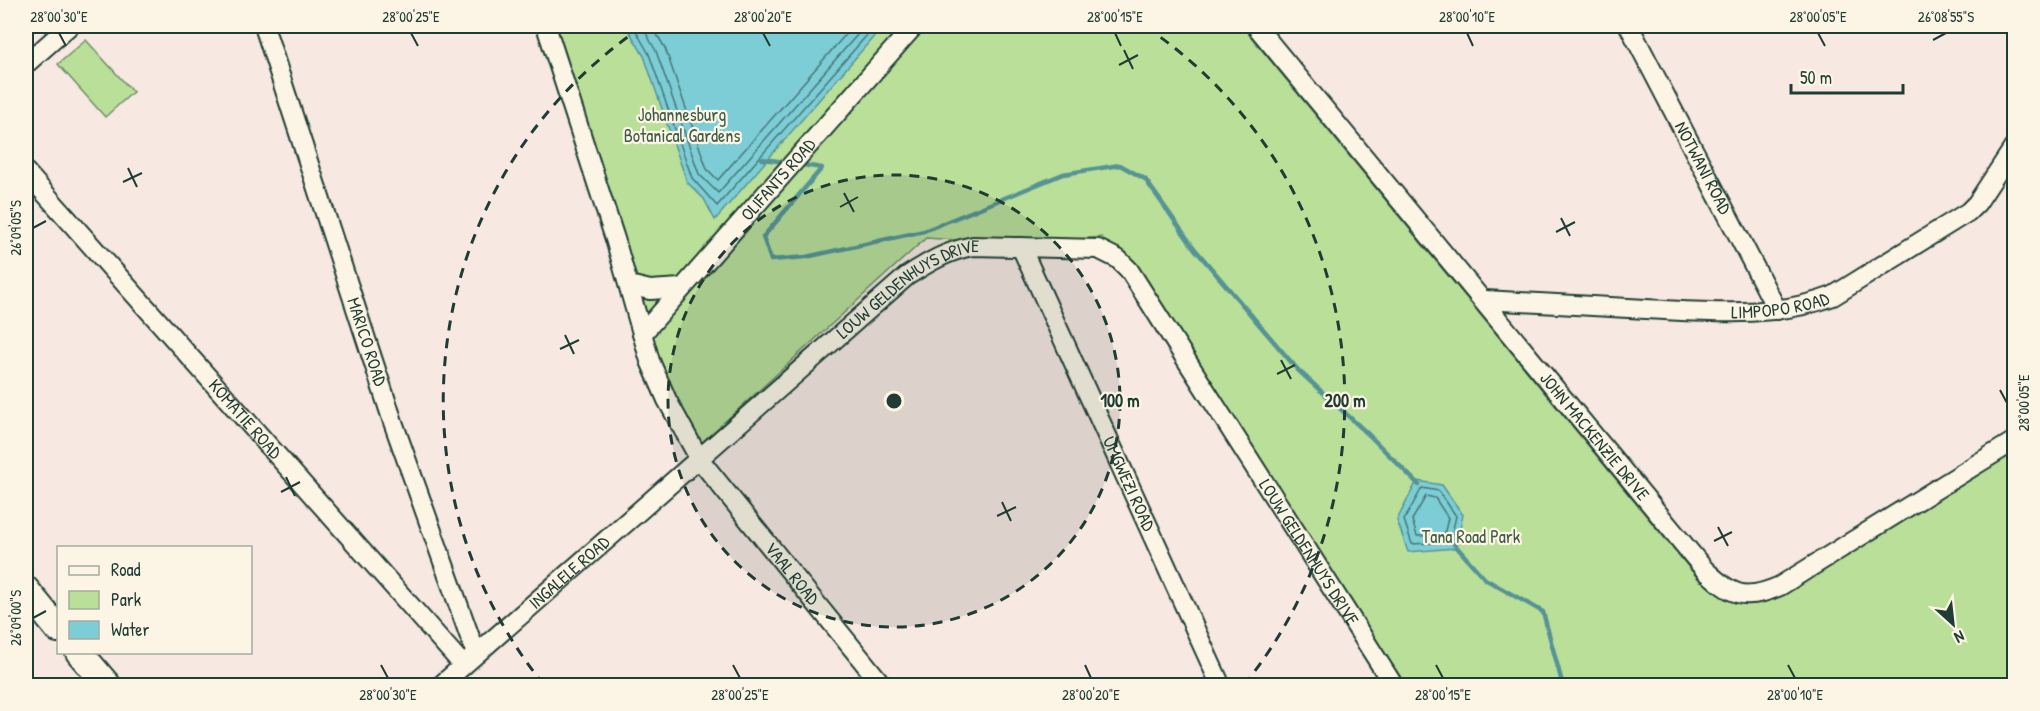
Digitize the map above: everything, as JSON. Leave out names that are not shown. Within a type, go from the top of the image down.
[{"type":"main road","points":[[26,590],[57,628]]},
{"type":"main road","points":[[81,654],[108,686]]},
{"type":"street","points":[[26,64],[69,26]]},
{"type":"street","name":"MARICO ROAD","points":[[264,26],[470,660]]},
{"type":"street","points":[[546,26],[629,285],[642,334],[666,400],[700,459]]},
{"type":"street","name":"OLIFANTS ROAD","points":[[642,334],[914,26]]},
{"type":"street","name":"JOHN MACKENZIE DRIVE","points":[[1256,26],[1485,300],[1704,569],[1731,591],[1740,595],[1766,592],[1780,586],[2014,441]]},
{"type":"street","name":"NOTWANI ROAD","points":[[1629,26],[1777,310]]},
{"type":"street","name":"LIMPOPO ROAD","points":[[1485,300],[1716,312],[1793,309],[1833,296],[1957,220],[1977,203],[2014,147]]},
{"type":"street","name":"KOMATIE ROAD","points":[[26,172],[470,660]]},
{"type":"street","name":"LOUW GELDENHUYS DRIVE","points":[[700,459],[907,276],[935,258],[955,249],[973,246],[1098,249],[1118,259],[1129,270],[1394,686]]},
{"type":"street","name":"UMGWEZI ROAD","points":[[1021,247],[1221,686]]},
{"type":"street","points":[[629,285],[651,290],[681,288]]},
{"type":"street","name":"INGALELE ROAD","points":[[440,686],[700,459]]},
{"type":"street","name":"VAAL ROAD","points":[[700,459],[883,686]]},
{"type":"green space","name":"Johannesburg Botanical Gardens","points":[[544,26],[901,26],[643,318]]},
{"type":"green space","name":"Tana Road Park","points":[[925,26],[1242,26],[1700,581],[1760,588],[2014,436],[2014,685],[1389,685],[1102,237],[1017,244],[926,238],[697,447],[649,335]]},
{"type":"green space","points":[[86,40],[133,92],[105,117],[58,64]]},
{"type":"water","points":[[626,26],[883,26],[715,220],[704,199],[687,182],[644,56]]},
{"type":"water","points":[[1417,481],[1442,485],[1463,515],[1456,548],[1408,552],[1397,520]]},
{"type":"waterway","points":[[762,159],[786,162]]},
{"type":"waterway","points":[[797,164],[822,168],[763,237],[771,260],[806,257],[924,231],[1063,174],[1120,165],[1145,179],[1194,248],[1298,370],[1419,485]]},
{"type":"waterway","points":[[1454,544],[1485,579],[1543,612],[1563,686]]}]
